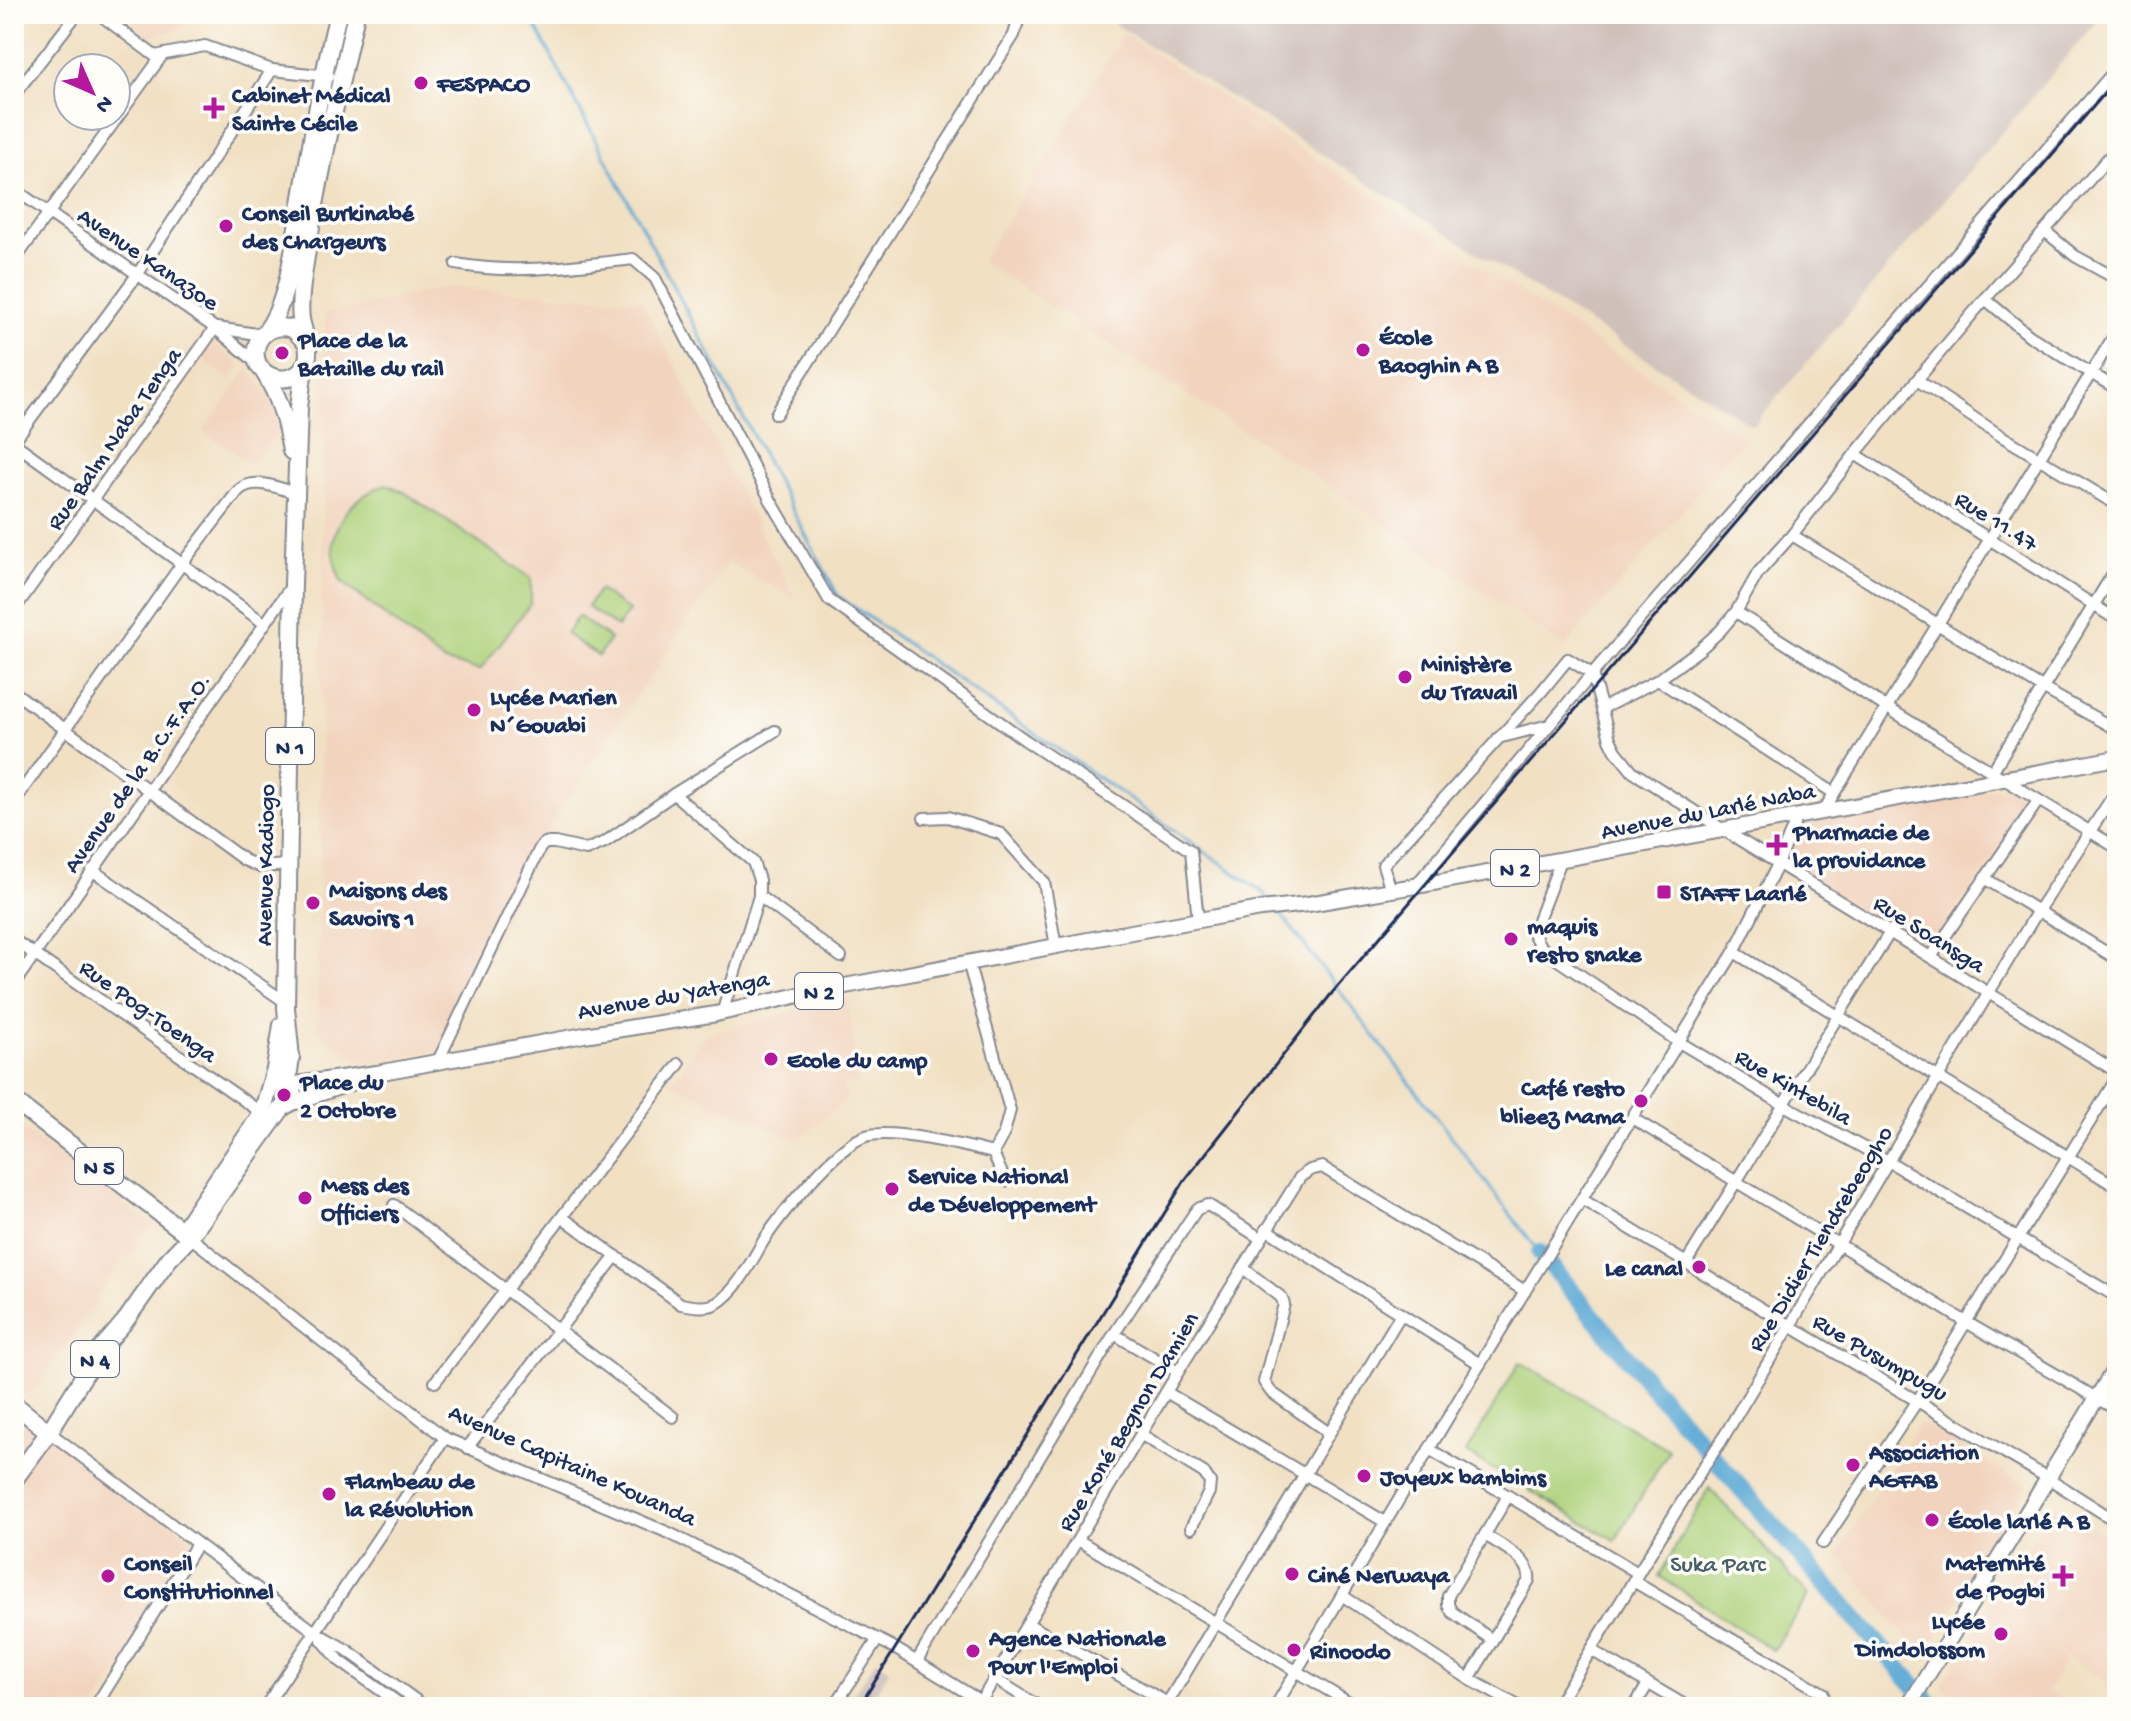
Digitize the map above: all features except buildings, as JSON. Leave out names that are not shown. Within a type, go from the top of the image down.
[{"type":"highway","points":[[304,367],[298,374],[276,379],[261,368],[256,348],[275,318],[288,274],[322,76],[338,14]]},
{"type":"highway","name":"N 1","points":[[304,367],[308,353],[300,315],[303,277],[341,76],[356,14]]},
{"type":"highway","points":[[264,334],[274,328],[289,327],[307,343]]},
{"type":"highway","name":"Avenue Kadiogo","points":[[288,1085],[293,584],[299,407],[304,367]]},
{"type":"highway","name":"Avenue Kadiogo","points":[[261,368],[283,409],[296,488]]},
{"type":"highway","name":"Avenue Kadiogo","points":[[266,1099],[287,1005]]},
{"type":"highway","points":[[276,1082],[288,1085],[293,1095],[286,1106],[272,1106],[266,1099],[276,1082]]},
{"type":"highway","name":"N 4","points":[[187,1234],[266,1099]]},
{"type":"highway","name":"Avenue Capitaine Kouanda","points":[[14,1101],[187,1234]]},
{"type":"highway","name":"N 4","points":[[14,1480],[49,1432],[97,1354],[126,1320],[187,1234],[286,1106]]},
{"type":"highway","points":[[14,1404],[49,1432]]},
{"type":"highway","name":"N 4","points":[[14,1491],[27,1464]]},
{"type":"main road","name":"Avenue du Larlé Naba","points":[[1261,909],[1308,904],[1561,860],[1997,775],[2117,758]]},
{"type":"main road","name":"Avenue du Yatenga","points":[[288,1085],[377,1073],[716,1014],[723,1010],[968,962],[1261,909]]},
{"type":"main road","name":"Avenue du Yatenga","points":[[286,1106],[377,1073]]},
{"type":"main road","points":[[1909,1705],[2117,1365]]},
{"type":"street","points":[[14,95],[77,14]]},
{"type":"street","points":[[99,14],[145,49],[161,57]]},
{"type":"street","points":[[776,414],[1014,35],[1020,14]]},
{"type":"street","points":[[14,261],[161,57],[205,46],[272,70],[341,76]]},
{"type":"street","points":[[1416,885],[1592,674],[2117,68]]},
{"type":"street","points":[[264,623],[14,442],[137,275],[272,70]]},
{"type":"street","points":[[1603,708],[1658,680],[1699,650],[1736,612],[1758,573],[1855,454],[1985,299],[2115,154]]},
{"type":"street","name":"Avenue Kanazoe","points":[[14,189],[215,328],[261,368]]},
{"type":"street","points":[[2046,232],[2075,256],[2117,279]]},
{"type":"street","points":[[456,264],[475,268],[533,270],[633,259],[655,278],[770,499],[829,600],[1025,740],[1191,851],[1198,920]]},
{"type":"street","points":[[1985,299],[2030,336],[2117,389]]},
{"type":"street","points":[[215,328],[264,334]]},
{"type":"street","name":"Rue Balm Naba Tenga","points":[[14,610],[215,328]]},
{"type":"street","points":[[1824,810],[2117,331]]},
{"type":"street","points":[[1917,380],[1998,434],[2117,505]]},
{"type":"street","name":"Rue 11.47","points":[[1855,454],[2117,620]]},
{"type":"street","points":[[14,802],[181,565],[245,483],[296,488]]},
{"type":"street","points":[[1792,535],[2042,688],[2117,730]]},
{"type":"street","points":[[1997,775],[2042,688],[2117,567]]},
{"type":"street","name":"Avenue de la B.C.F.A.O.","points":[[14,984],[147,789],[293,584]]},
{"type":"street","points":[[1736,612],[2117,848]]},
{"type":"street","points":[[1391,890],[1383,865],[1568,659],[1592,674]]},
{"type":"street","name":"Rue Soansga","points":[[1592,674],[1610,739],[1625,764],[1722,829],[2117,1072]]},
{"type":"street","points":[[1658,680],[1834,793]]},
{"type":"street","points":[[14,692],[244,860],[260,867],[288,865]]},
{"type":"street","points":[[1498,738],[1551,724]]},
{"type":"street","points":[[437,1063],[545,843],[586,850],[605,842],[674,794],[775,731]]},
{"type":"street","name":"Rue Didier Tiendrebeogho","points":[[1556,1707],[1720,1443],[2037,912],[2117,790]]},
{"type":"street","points":[[674,794],[753,862],[759,880],[759,896],[723,1010]]},
{"type":"street","points":[[1931,957],[2038,801]]},
{"type":"street","points":[[1275,1707],[1480,1364],[1734,952],[1778,864],[1798,815]]},
{"type":"street","points":[[924,818],[948,817],[1001,834],[1044,882],[1056,946]]},
{"type":"street","name":"Rue Kintebila","points":[[1561,860],[1533,926],[1535,940],[1552,956],[1679,1042],[2117,1297]]},
{"type":"street","points":[[92,870],[287,1005]]},
{"type":"street","points":[[1984,878],[2117,959]]},
{"type":"street","points":[[759,896],[841,957]]},
{"type":"street","points":[[1686,1263],[1890,932]]},
{"type":"street","name":"Rue Pog-Toenga","points":[[14,940],[266,1099]]},
{"type":"street","points":[[1734,952],[2117,1187]]},
{"type":"street","points":[[968,962],[1010,1110],[1004,1133],[993,1153]]},
{"type":"street","points":[[435,1382],[679,1064]]},
{"type":"street","points":[[1823,1543],[1918,1400],[2117,1078]]},
{"type":"street","points":[[1632,1118],[1966,1322],[2117,1410]]},
{"type":"street","points":[[562,1217],[681,1304],[697,1307],[716,1304],[736,1283],[769,1233],[831,1160],[865,1136],[883,1134],[944,1141],[993,1153]]},
{"type":"street","points":[[993,1153],[1005,1181]]},
{"type":"street","name":"Rue Koné Begnon Damien","points":[[983,1705],[995,1679],[1178,1372],[1300,1177],[1322,1167],[1525,1291]]},
{"type":"street","name":"Rue Pusumpugu","points":[[1583,1200],[2117,1522]]},
{"type":"street","points":[[394,1205],[673,1417]]},
{"type":"street","points":[[917,1661],[1114,1334],[1202,1205],[1208,1205],[1263,1234],[1480,1364]]},
{"type":"street","name":"Avenue Capitaine Kouanda","points":[[187,1234],[445,1438],[669,1533],[878,1639],[983,1705]]},
{"type":"street","points":[[467,1448],[616,1256]]},
{"type":"street","points":[[1243,1268],[1281,1297],[1284,1304],[1264,1382],[1271,1392],[1329,1433]]},
{"type":"street","points":[[1028,1624],[1172,1704],[1401,1314]]},
{"type":"street","points":[[1114,1334],[1178,1372]]},
{"type":"street","points":[[1166,1392],[1385,1522]]},
{"type":"street","points":[[49,1432],[315,1632],[347,1650],[425,1707]]},
{"type":"street","points":[[1142,1435],[1204,1473],[1210,1482],[1209,1492],[1191,1528]]},
{"type":"street","points":[[265,1707],[445,1438]]},
{"type":"street","points":[[1429,1449],[1823,1693],[1824,1707]]},
{"type":"street","points":[[1491,1639],[1452,1612],[1448,1596],[1508,1496]]},
{"type":"street","points":[[1469,1679],[1529,1580],[1531,1571],[1526,1563],[1485,1535]]},
{"type":"street","points":[[1078,1540],[1356,1707]]},
{"type":"street","points":[[95,1707],[197,1544]]},
{"type":"street","points":[[1343,1596],[1469,1679],[1520,1707]]},
{"type":"street","points":[[315,1632],[340,1661],[404,1707]]},
{"type":"street","points":[[834,1707],[878,1639]]},
{"type":"street","points":[[1591,1650],[1688,1707]]},
{"type":"street","points":[[995,1679],[1040,1707]]},
{"type":"street","points":[[1634,1707],[1648,1684]]},
{"type":"shaded area","points":[[125,14],[197,14],[179,30],[146,37]]},
{"type":"shaded area","points":[[1099,14],[2103,14],[1753,426]]},
{"type":"shaded area","name":"École Baoghin A B","points":[[1124,34],[1745,439],[1565,647],[1300,467],[981,261]]},
{"type":"shaded area","name":"Lycée Marien N´Gouabi","points":[[448,287],[642,301],[796,600],[728,562],[553,820],[437,1051],[365,1065],[318,1031],[325,314]]},
{"type":"shaded area","points":[[214,343],[240,366],[230,380],[202,358]]},
{"type":"shaded area","points":[[249,368],[270,398],[278,432],[252,464],[203,432]]},
{"type":"shaded area","points":[[2009,786],[2032,805],[1927,949],[1782,864],[1797,825]]},
{"type":"shaded area","name":"Ecole du camp","points":[[848,997],[858,1082],[840,1085],[848,1097],[798,1141],[671,1083],[705,1035]]},
{"type":"shaded area","points":[[14,1122],[151,1225],[96,1297],[99,1300],[34,1391],[25,1394],[14,1386]]},
{"type":"shaded area","points":[[14,1404],[197,1544],[95,1707],[14,1707]]},
{"type":"shaded area","name":"École larlé A B","points":[[1920,1422],[2027,1485],[1923,1658],[1837,1555]]},
{"type":"shaded area","name":"Maternité de Pogbi","points":[[2053,1505],[2117,1543],[2117,1689],[2037,1639],[2065,1659],[2048,1691],[2072,1707],[1964,1707],[1942,1685]]},
{"type":"shaded area","points":[[876,1660],[890,1669],[867,1707],[845,1707]]},
{"type":"green space","points":[[386,484],[404,492],[531,578],[531,603],[480,670],[444,662],[341,581],[333,549],[340,522],[358,500]]},
{"type":"green space","points":[[599,590],[629,611],[617,627],[587,607]]},
{"type":"green space","points":[[578,616],[610,639],[598,656],[566,634]]},
{"type":"green space","points":[[1520,1362],[1669,1450],[1615,1541],[1466,1453]]},
{"type":"green space","name":"Suka Parc","points":[[1709,1488],[1809,1595],[1773,1650],[1659,1576]]},
{"type":"waterway","points":[[529,14],[838,596],[1264,893],[1272,904]]},
{"type":"waterway","points":[[1280,913],[1540,1253]]},
{"type":"waterway","points":[[1540,1253],[1659,1395],[1933,1707]]},
{"type":"railway","points":[[859,1707],[1185,1180],[1332,993],[2117,79]]},
{"type":"place","name":"FESPACO","points":[[421,83]]},
{"type":"place","name":"Cabinet Médical Sainte Cécile","points":[[214,108]]},
{"type":"place","name":"Conseil Burkinabé des Chargeurs","points":[[226,226]]},
{"type":"place","name":"École Baoghin A B","points":[[1363,350]]},
{"type":"place","name":"Place de la Bataille du rail","points":[[282,353]]},
{"type":"place","name":"Ministère du Travail","points":[[1405,677]]},
{"type":"place","name":"Lycée Marien N´Gouabi","points":[[474,710]]},
{"type":"place","name":"Pharmacie de la providance","points":[[1777,845]]},
{"type":"place","name":"STAFF Laarlé","points":[[1664,892]]},
{"type":"place","name":"Maisons des Savoirs 1","points":[[313,903]]},
{"type":"place","name":"maquis resto snake","points":[[1511,939]]},
{"type":"place","name":"Ecole du camp","points":[[771,1059]]},
{"type":"place","name":"Place du 2 Octobre","points":[[284,1095]]},
{"type":"place","name":"Café resto blieez Mama","points":[[1641,1101]]},
{"type":"place","name":"Service National de Développement","points":[[892,1189]]},
{"type":"place","name":"Mess des Officiers","points":[[305,1198]]},
{"type":"place","name":"Le canal","points":[[1699,1267]]},
{"type":"place","name":"Association AGFAB","points":[[1853,1465]]},
{"type":"place","name":"Joyeux bambims","points":[[1364,1476]]},
{"type":"place","name":"Flambeau de la Révolution","points":[[329,1494]]},
{"type":"place","name":"École larlé A B","points":[[1932,1520]]},
{"type":"place","name":"Ciné Nerwaya","points":[[1292,1574]]},
{"type":"place","name":"Conseil Constitutionnel","points":[[108,1576]]},
{"type":"place","name":"Maternité de Pogbi","points":[[2063,1576]]},
{"type":"place","name":"Lycée Dimdolossom","points":[[2001,1634]]},
{"type":"place","name":"Rinoodo","points":[[1294,1650]]},
{"type":"place","name":"Agence Nationale Pour l'Emploi","points":[[973,1651]]}]
